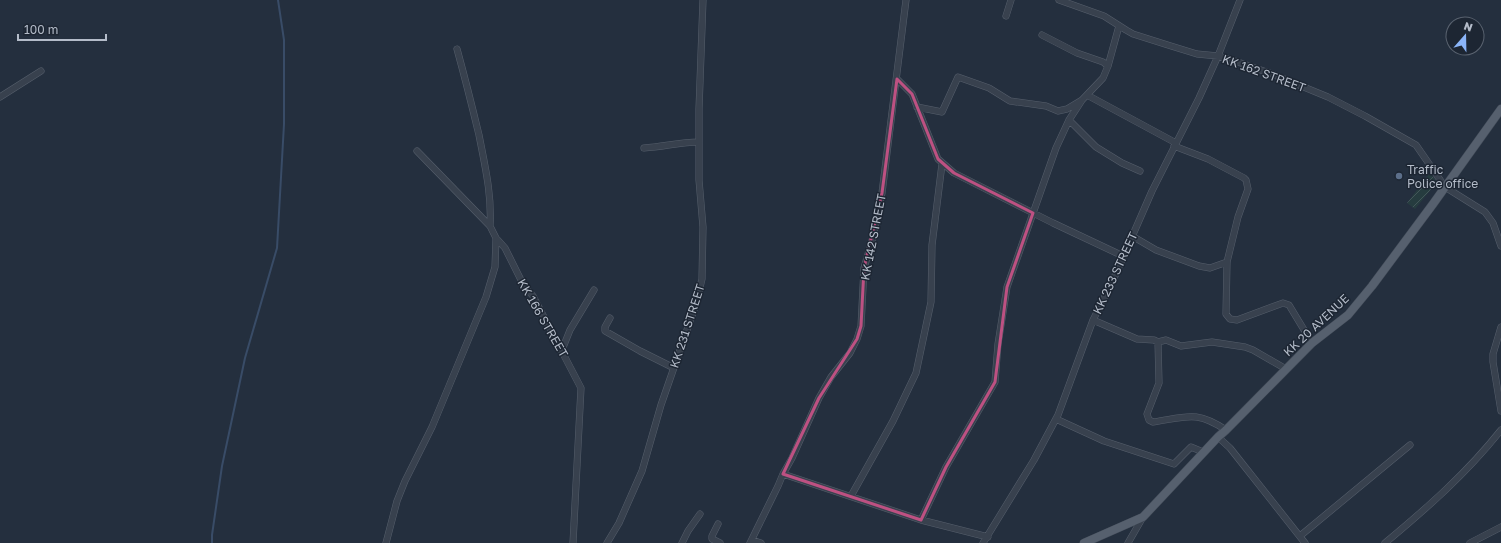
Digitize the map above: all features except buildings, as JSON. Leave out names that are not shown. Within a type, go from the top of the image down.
[{"type":"main road","name":"KK 20 AVENUE","points":[[1143,518],[1218,436],[1226,430],[1312,343],[1348,315],[1372,286],[1501,109]]},
{"type":"main road","points":[[1084,543],[1143,518]]},
{"type":"street","name":"KK 231 STREET","points":[[608,543],[642,471],[661,405],[696,304],[702,279],[703,227],[699,180],[698,109],[703,0]]},
{"type":"street","name":"KK 142 STREET","points":[[751,541],[778,486],[782,474],[792,458],[819,398],[831,377],[850,353],[857,339],[861,326],[864,268],[882,193],[906,0]]},
{"type":"street","points":[[1006,16],[1011,0]]},
{"type":"street","name":"KK 162 STREET","points":[[1059,0],[1104,16],[1133,34],[1197,54],[1218,56],[1235,61],[1272,74],[1328,97],[1416,145],[1445,187]]},
{"type":"street","name":"KK 233 STREET","points":[[983,543],[1034,460],[1056,418],[1093,320],[1124,256],[1152,191],[1218,56],[1240,0]]},
{"type":"street","points":[[921,520],[946,466],[995,382],[998,344],[1007,287],[1056,148],[1068,120],[1103,78],[1108,66],[1119,26]]},
{"type":"street","points":[[1042,35],[1077,53],[1103,62],[1108,66]]},
{"type":"street","points":[[457,49],[468,88],[488,178],[491,210],[490,226]]},
{"type":"street","points":[[0,97],[41,71]]},
{"type":"street","points":[[917,107],[942,112],[958,77],[989,88],[1010,101],[1046,106],[1058,111],[1067,109],[1085,98]]},
{"type":"street","points":[[897,79],[912,94],[938,159],[942,164],[954,173],[1033,213],[1124,256]]},
{"type":"street","points":[[1085,98],[1175,144],[1208,159],[1246,180],[1248,189],[1238,217],[1227,262],[1226,314],[1230,319],[1237,320],[1283,303],[1289,305],[1312,343]]},
{"type":"street","points":[[1068,120],[1096,147],[1122,163],[1140,171]]},
{"type":"street","points":[[644,148],[669,146],[686,142],[699,142]]},
{"type":"street","name":"KK 166 STREET","points":[[417,151],[490,226],[496,238],[504,248],[524,286],[533,296],[581,388],[573,543]]},
{"type":"street","points":[[851,496],[893,421],[916,373],[931,302],[932,245],[942,164]]},
{"type":"street","points":[[1445,187],[1485,212],[1492,223],[1501,246]]},
{"type":"street","points":[[1132,236],[1156,250],[1199,266],[1210,268],[1227,262]]},
{"type":"street","points":[[386,543],[397,501],[405,480],[432,427],[486,297],[495,267],[496,238]]},
{"type":"street","points":[[562,350],[570,330],[594,290]]},
{"type":"street","points":[[610,318],[604,327],[605,331],[674,368]]},
{"type":"street","points":[[1093,320],[1137,339],[1154,340],[1158,342],[1166,340],[1181,346],[1188,346],[1198,342],[1212,342],[1245,347],[1286,369]]},
{"type":"street","points":[[1501,327],[1493,354],[1501,411]]},
{"type":"street","points":[[1158,342],[1159,382],[1147,414],[1149,420],[1153,422],[1194,416],[1208,420],[1226,430]]},
{"type":"street","points":[[1056,418],[1104,441],[1174,464],[1191,447],[1203,452]]},
{"type":"street","points":[[1385,543],[1418,516],[1482,454],[1501,430]]},
{"type":"street","points":[[1218,436],[1230,448],[1305,543]]},
{"type":"street","points":[[1300,536],[1410,445]]},
{"type":"street","points":[[782,474],[921,520],[988,536]]},
{"type":"street","points":[[682,543],[688,531],[700,514]]},
{"type":"street","name":"KK 20 AVENUE","points":[[1128,543],[1143,518]]},
{"type":"street","points":[[718,524],[711,541],[720,543]]},
{"type":"street","points":[[1470,543],[1501,527]]},
{"type":"street","points":[[751,541],[761,543]]},
{"type":"highlighted area","points":[[897,79],[912,94],[938,159],[954,173],[1033,213],[1007,287],[995,382],[946,467],[921,520],[783,474],[819,398],[857,339],[861,326],[864,268],[882,193]]},
{"type":"green space","points":[[1430,173],[1437,182],[1415,209],[1407,203]]},
{"type":"waterway","points":[[212,543],[222,466],[245,358],[277,248],[284,124],[284,40],[278,0]]},
{"type":"place","name":"Traffic Police office","points":[[1399,176]]}]
